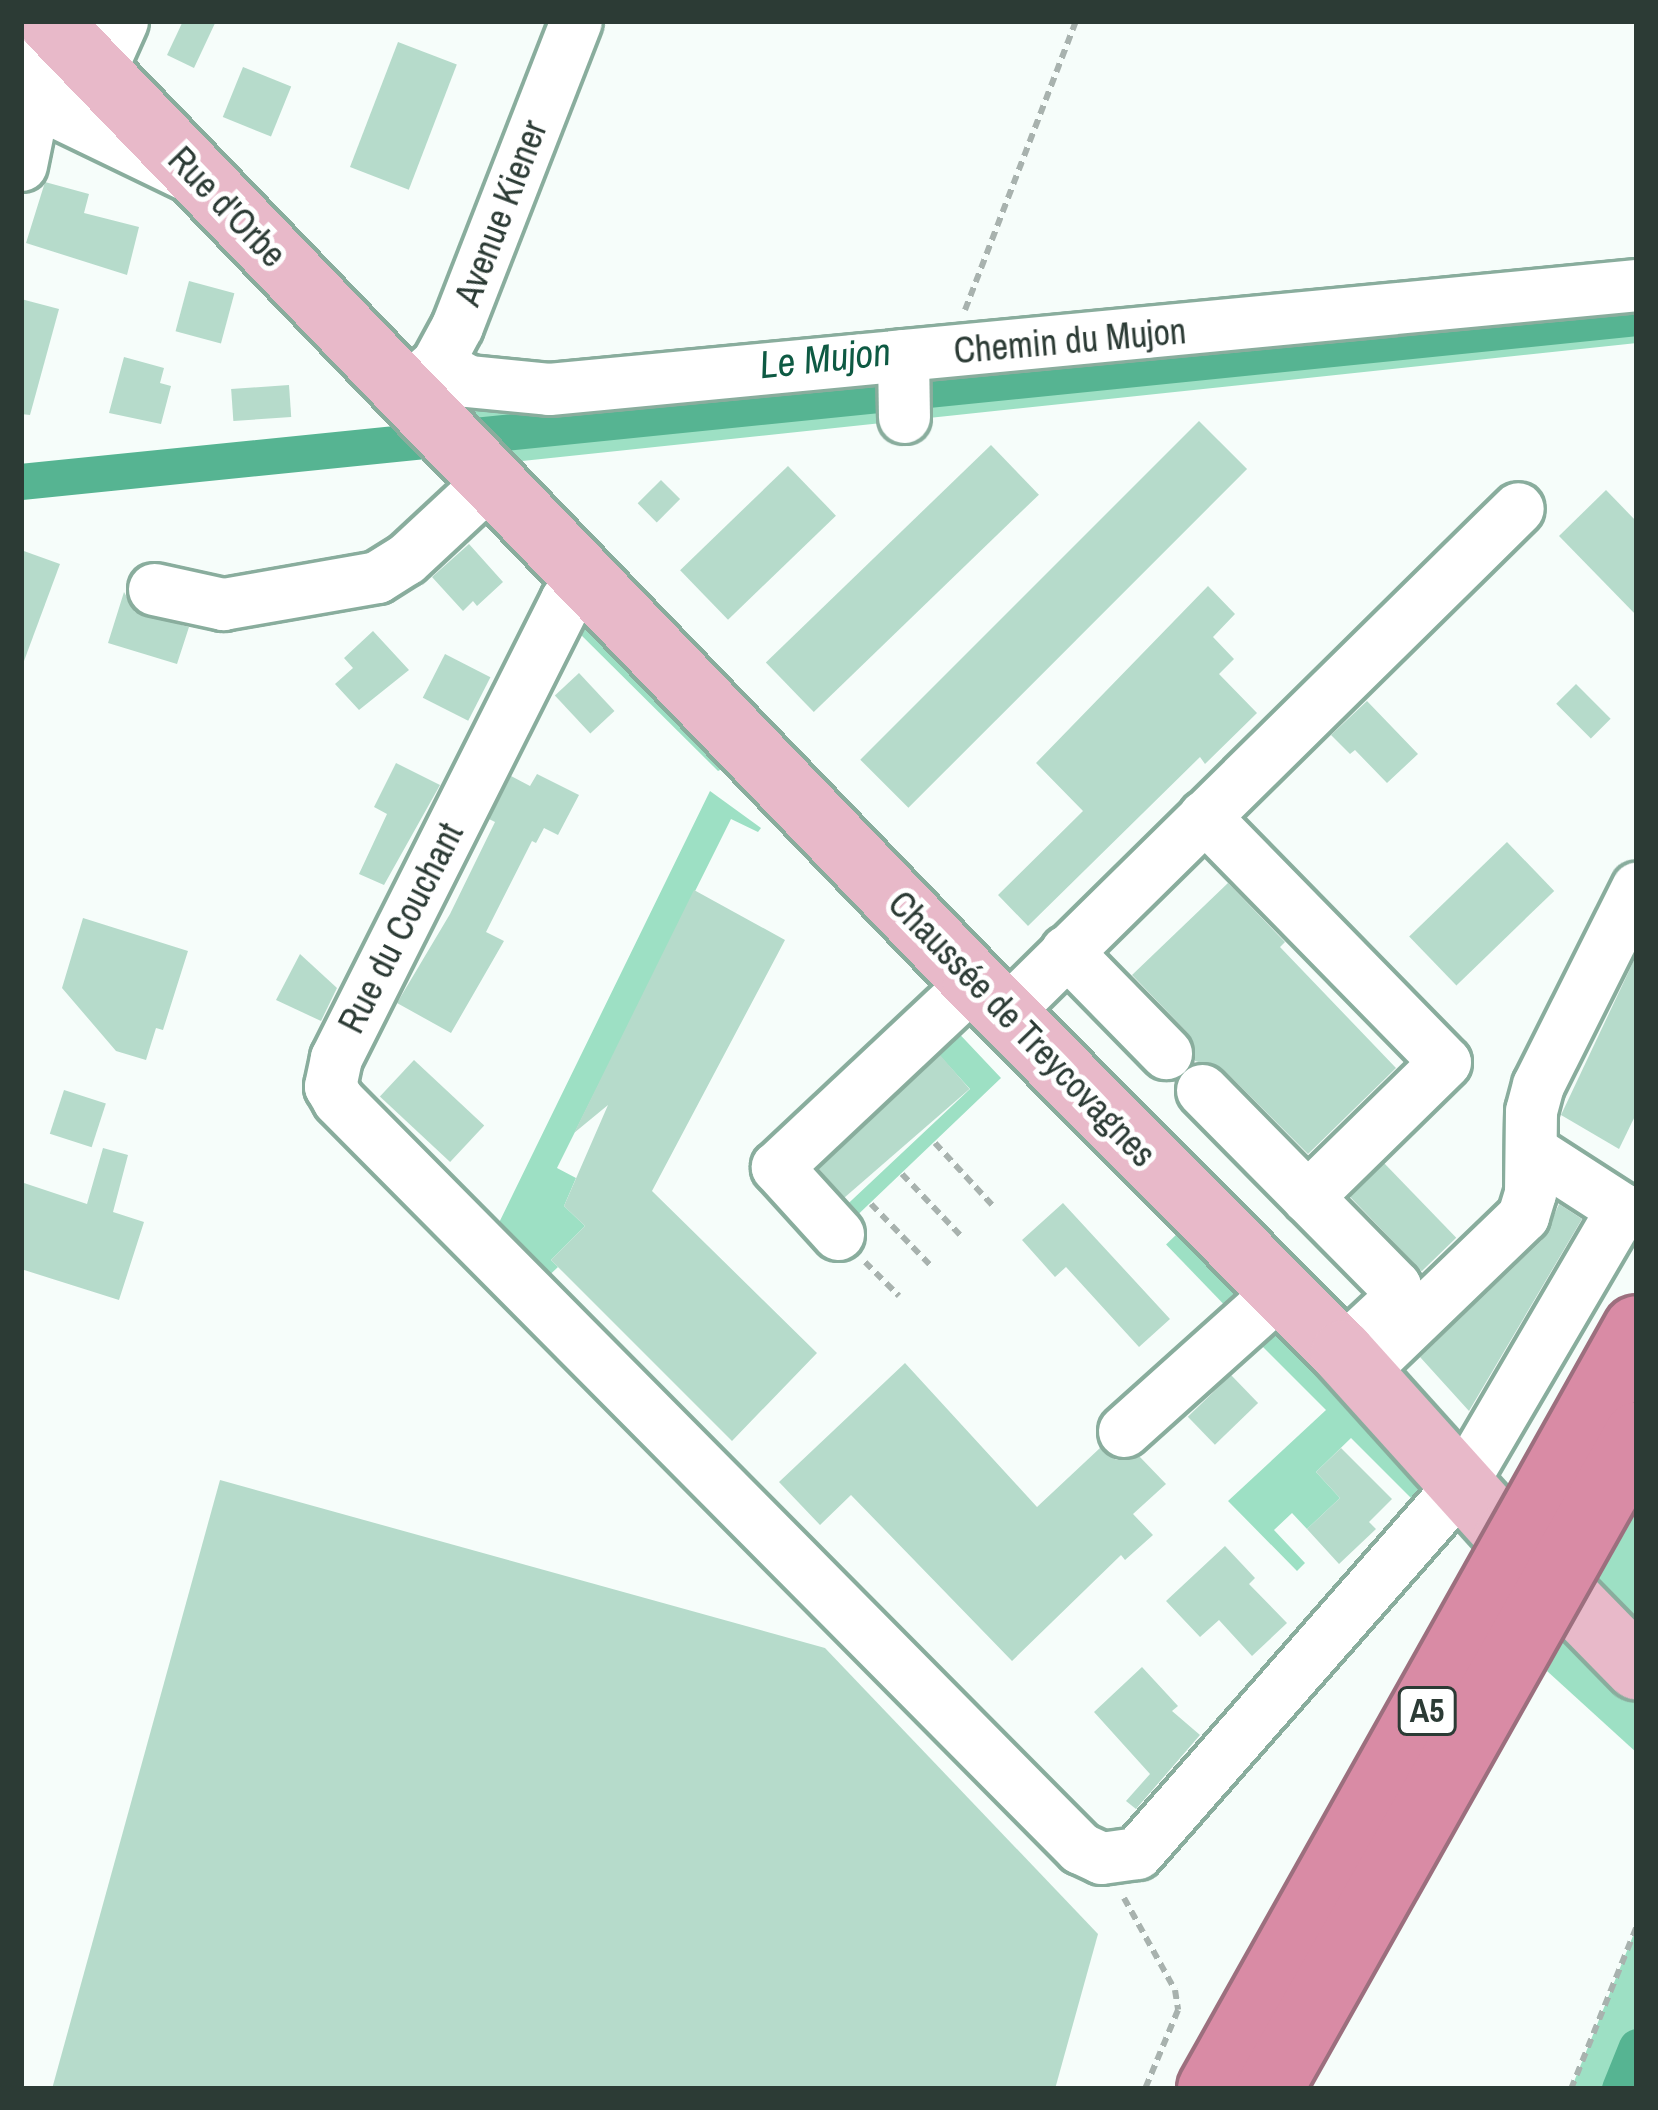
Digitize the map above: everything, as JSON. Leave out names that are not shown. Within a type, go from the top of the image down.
[{"type":"highway","name":"A5","points":[[1211,2089],[1637,1329]]},
{"type":"highway","name":"A5","points":[[1269,2089],[1637,1436]]},
{"type":"main road","name":"Rue d'Orbe","points":[[50,21],[110,48],[206,184],[422,389]]},
{"type":"main road","name":"Chaussée de Treycovagnes","points":[[422,389],[483,474],[990,997],[1282,1289],[1637,1668]]},
{"type":"street","points":[[21,165],[30,21]]},
{"type":"street","name":"Avenue Kiener","points":[[422,389],[457,326],[575,21]]},
{"type":"street","points":[[27,100],[77,90],[110,48]]},
{"type":"street","points":[[27,100],[206,184]]},
{"type":"street","name":"Chemin du Mujon","points":[[422,389],[468,381],[549,389],[1637,285]]},
{"type":"street","points":[[904,417],[926,354]]},
{"type":"street","points":[[154,589],[223,604],[377,577],[406,559],[483,474]]},
{"type":"street","points":[[854,1218],[777,1167],[990,997],[1066,951],[1518,508]]},
{"type":"street","name":"Rue du Couchant","points":[[584,576],[539,651],[330,1074],[338,1100],[1063,1834],[1101,1858],[1120,1859]]},
{"type":"street","points":[[1204,816],[1445,1062],[1307,1197]]},
{"type":"street","points":[[1352,1362],[1523,1216],[1532,1151],[1531,1111],[1546,1063],[1637,887]]},
{"type":"street","points":[[1066,951],[1166,1053]]},
{"type":"street","points":[[1202,1090],[1398,1292],[1398,1299],[1352,1362]]},
{"type":"street","points":[[1120,1859],[1137,1853],[1159,1831],[1461,1484],[1622,1209],[1532,1151]]},
{"type":"street","points":[[1124,1431],[1282,1289]]},
{"type":"path","points":[[926,354],[1006,214],[1076,21]]},
{"type":"path","points":[[935,1143],[994,1207]]},
{"type":"path","points":[[902,1174],[962,1237]]},
{"type":"path","points":[[854,1218],[931,1266]]},
{"type":"path","points":[[1120,1859],[1126,1902],[1175,1990],[1178,2010],[1145,2089]]},
{"type":"path","points":[[1570,2089],[1637,1926]]},
{"type":"green space","points":[[1637,285],[1637,343],[476,466],[404,392]]},
{"type":"green space","points":[[578,617],[726,767],[718,771],[569,623]]},
{"type":"green space","points":[[710,791],[761,828],[758,832],[731,819],[557,1168],[576,1178],[564,1206],[585,1226],[551,1260],[558,1267],[539,1285],[492,1237]]},
{"type":"green space","points":[[950,1024],[1001,1078],[846,1226],[836,1215],[970,1089],[929,1044]]},
{"type":"green space","points":[[1179,1232],[1243,1298],[1230,1311],[1166,1245]]},
{"type":"green space","points":[[1271,1327],[1409,1471],[1405,1475],[1412,1475],[1424,1495],[1418,1505],[1351,1438],[1316,1472],[1340,1498],[1307,1529],[1292,1513],[1274,1530],[1305,1563],[1297,1571],[1228,1501],[1326,1410],[1250,1334]]},
{"type":"green space","points":[[1637,1494],[1637,1753],[1547,1671]]},
{"type":"green space","points":[[1637,1926],[1637,2089],[1571,2089]]},
{"type":"building","points":[[183,21],[216,21],[194,68],[167,55]]},
{"type":"building","points":[[398,42],[457,65],[409,190],[350,167]]},
{"type":"building","points":[[243,67],[291,86],[271,137],[223,117]]},
{"type":"building","points":[[45,182],[89,194],[84,213],[139,227],[127,275],[26,243]]},
{"type":"building","points":[[189,281],[234,293],[221,343],[176,331]]},
{"type":"building","points":[[21,299],[59,309],[30,415],[21,414]]},
{"type":"building","points":[[124,357],[164,368],[160,383],[171,386],[161,424],[109,413]]},
{"type":"building","points":[[289,385],[291,417],[233,421],[231,389]]},
{"type":"building","points":[[1199,421],[1247,469],[908,808],[860,760]]},
{"type":"building","points":[[991,445],[1039,495],[814,712],[766,662]]},
{"type":"building","points":[[788,466],[836,516],[728,620],[680,570]]},
{"type":"building","points":[[661,480],[680,499],[657,522],[638,503]]},
{"type":"building","points":[[1606,490],[1637,522],[1637,616],[1559,536]]},
{"type":"building","points":[[469,544],[503,582],[477,606],[473,601],[463,611],[432,577]]},
{"type":"building","points":[[21,550],[60,564],[24,661],[21,661]]},
{"type":"building","points":[[1208,586],[1235,614],[1213,637],[1234,659],[1219,674],[1257,713],[1205,764],[1200,757],[1028,926],[998,895],[1083,811],[1036,763]]},
{"type":"building","points":[[124,592],[135,612],[189,627],[177,664],[108,643]]},
{"type":"building","points":[[373,631],[409,670],[359,710],[335,684],[353,668],[344,658]]},
{"type":"building","points":[[445,654],[490,677],[468,721],[423,698]]},
{"type":"building","points":[[579,673],[614,711],[590,734],[555,696]]},
{"type":"building","points":[[1576,684],[1611,719],[1591,738],[1556,704]]},
{"type":"building","points":[[1367,701],[1418,754],[1387,783],[1355,750],[1350,754],[1331,735]]},
{"type":"building","points":[[396,763],[440,785],[384,885],[359,874],[387,814],[374,807]]},
{"type":"building","points":[[537,774],[579,795],[558,835],[544,828],[536,843],[532,841],[486,932],[504,941],[451,1033],[397,1003],[450,914],[495,822],[489,819],[511,776],[530,786]]},
{"type":"building","points":[[1507,842],[1554,891],[1456,985],[1409,936]]},
{"type":"building","points":[[1228,883],[1285,942],[1280,947],[1396,1068],[1308,1154],[1223,1069],[1195,1061],[1188,1033],[1132,975]]},
{"type":"building","points":[[694,890],[785,940],[652,1191],[817,1353],[732,1441],[551,1260],[585,1226],[564,1206],[608,1105],[574,1133]]},
{"type":"building","points":[[83,918],[188,951],[163,1030],[156,1028],[146,1060],[116,1051],[62,988]]},
{"type":"building","points":[[300,954],[337,988],[321,1021],[276,1000]]},
{"type":"building","points":[[1637,954],[1637,1112],[1619,1149],[1561,1115]]},
{"type":"building","points":[[940,1055],[970,1089],[844,1198],[815,1164]]},
{"type":"building","points":[[414,1060],[484,1125],[450,1162],[380,1097]]},
{"type":"building","points":[[64,1090],[106,1104],[92,1147],[50,1134]]},
{"type":"building","points":[[103,1148],[128,1155],[113,1212],[144,1222],[119,1300],[21,1269],[21,1182],[87,1204]]},
{"type":"building","points":[[1384,1163],[1456,1238],[1422,1271],[1349,1196]]},
{"type":"building","points":[[1063,1203],[1170,1319],[1139,1347],[1066,1267],[1055,1277],[1022,1240]]},
{"type":"building","points":[[1559,1204],[1582,1219],[1469,1411],[1420,1357],[1544,1238]]},
{"type":"building","points":[[905,1363],[1037,1507],[1100,1448],[1116,1460],[1139,1456],[1166,1484],[1133,1514],[1153,1535],[1125,1560],[1121,1555],[1012,1661],[851,1495],[820,1525],[779,1482]]},
{"type":"building","points":[[1231,1375],[1258,1403],[1215,1445],[1188,1417]]},
{"type":"building","points":[[1341,1448],[1392,1499],[1369,1522],[1376,1529],[1339,1564],[1307,1529],[1340,1498],[1316,1472]]},
{"type":"building","points":[[220,1480],[825,1648],[1098,1934],[1055,2089],[52,2089]]},
{"type":"building","points":[[1225,1546],[1255,1578],[1249,1584],[1287,1623],[1252,1656],[1219,1620],[1200,1637],[1166,1601]]},
{"type":"building","points":[[1142,1667],[1178,1706],[1172,1711],[1200,1735],[1136,1809],[1126,1801],[1150,1774],[1094,1712]]},
{"type":"waterway","name":"Le Mujon","points":[[21,482],[1637,318]]},
{"type":"waterway","points":[[1620,2089],[1637,2047]]}]
